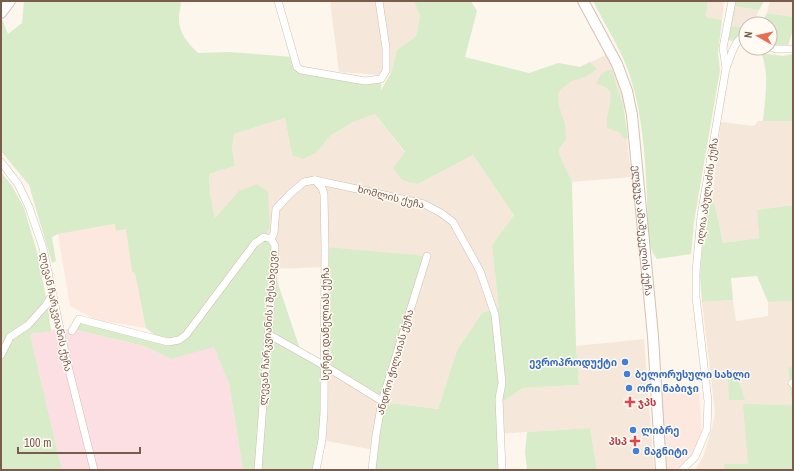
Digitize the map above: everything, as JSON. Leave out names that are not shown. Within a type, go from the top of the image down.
[{"type":"main road","points":[[1,13],[10,1]]},
{"type":"main road","name":"ელგუჯა ამაშუკელის ქუჩა","points":[[583,1],[617,64],[627,91],[632,115],[652,336],[661,470]]},
{"type":"street","points":[[278,1],[297,67],[301,70],[365,81],[381,80],[386,71],[386,48],[379,1]]},
{"type":"street","name":"ილია აბულაძის ქუჩა","points":[[682,470],[695,457],[707,429],[708,401],[696,297],[696,272],[701,216],[726,68],[723,48],[732,1]]},
{"type":"street","points":[[726,68],[738,42]]},
{"type":"street","points":[[778,49],[793,49]]},
{"type":"street","name":"ლევან ჩარკვიანის ქუჩა","points":[[1,162],[18,184],[29,207],[43,248],[73,391],[94,470]]},
{"type":"street","points":[[271,239],[274,233],[276,209],[304,182],[315,180]]},
{"type":"street","name":"სერგი დანელიას ქუჩა","points":[[315,180],[322,188],[324,194],[325,247],[324,418],[322,440],[316,470]]},
{"type":"street","name":"ხომლის ქუჩა","points":[[315,180],[424,204],[441,213],[453,222],[480,271],[495,315],[502,383],[498,398],[502,470]]},
{"type":"street","name":"ლევან ჩარკვიანის I შესახვევი","points":[[72,331],[79,319],[168,342],[179,340],[186,335],[255,243],[264,237],[271,239],[274,246],[258,470]]},
{"type":"street","name":"ანდრო ჭილაიას ქუჩა","points":[[372,470],[382,402],[427,256]]},
{"type":"street","points":[[1,355],[10,337],[28,325],[46,305],[53,294]]},
{"type":"street","points":[[268,334],[325,366],[382,402]]},
{"type":"shaded area","points":[[330,1],[414,1],[420,16],[416,36],[397,50],[391,73],[379,75],[339,72]]},
{"type":"shaded area","points":[[708,1],[724,1],[722,20],[706,17]]},
{"type":"shaded area","points":[[770,1],[793,1],[793,17],[767,13]]},
{"type":"shaded area","points":[[736,5],[759,10],[756,16],[738,16],[738,27],[732,26]]},
{"type":"shaded area","points":[[608,54],[623,95],[631,177],[572,182],[538,110],[558,63],[580,67]]},
{"type":"shaded area","points":[[375,114],[405,153],[418,184],[473,155],[514,215],[492,245],[500,307],[482,313],[457,350],[438,409],[382,402],[374,450],[322,440],[325,267],[273,269],[215,218],[210,193],[209,174],[235,166],[232,148],[234,134],[285,118],[292,155],[317,152],[330,136],[353,122]]},
{"type":"shaded area","points":[[758,121],[793,121],[793,205],[757,210],[759,238],[723,243],[716,209],[712,200],[721,122],[754,126]]},
{"type":"shaded area","points":[[115,224],[127,229],[132,272],[135,273],[146,328],[96,320],[70,306],[58,234]]},
{"type":"shaded area","points":[[733,300],[736,321],[768,316],[768,302],[793,301],[793,368],[788,368],[792,406],[748,465],[725,464],[725,470],[695,470],[703,457],[715,413],[702,302]]},
{"type":"shaded area","points":[[59,329],[77,330],[144,346],[171,359],[214,346],[229,384],[243,470],[62,470],[30,334]]},
{"type":"shaded area","points":[[644,339],[654,470],[597,470],[590,428],[498,434],[496,406],[523,388],[579,385],[576,346]]},
{"type":"shaded area","points":[[661,385],[699,388],[702,435],[694,454],[676,470],[665,470]]},
{"type":"green space","points":[[24,1],[181,1],[179,17],[180,28],[187,42],[198,53],[228,52],[294,57],[301,70],[381,79],[381,90],[391,73],[397,50],[416,36],[420,16],[414,1],[471,1],[477,11],[465,57],[529,73],[558,63],[580,67],[590,62],[597,69],[587,76],[572,81],[561,89],[558,95],[559,106],[565,124],[566,139],[559,149],[559,154],[572,182],[576,346],[579,385],[523,388],[496,406],[500,470],[372,470],[382,401],[325,366],[316,470],[243,470],[229,384],[214,347],[171,359],[144,346],[77,330],[79,319],[167,345],[146,328],[135,273],[132,272],[126,229],[116,231],[115,224],[58,234],[52,237],[56,261],[52,263],[29,185],[1,151],[1,20],[2,19],[8,34],[22,23]],"holes":[[[375,114],[405,152],[393,168],[402,180],[418,184],[473,155],[514,215],[492,245],[499,307],[482,313],[457,350],[438,409],[382,402],[427,256],[325,247],[324,365],[301,352],[273,269],[271,239],[264,237],[270,227],[268,192],[257,184],[239,191],[215,218],[210,193],[209,174],[235,166],[232,148],[234,134],[285,118],[292,155],[303,159],[317,152],[330,136],[353,122]]]},
{"type":"green space","points":[[593,1],[708,1],[706,17],[722,20],[718,53],[720,70],[694,222],[691,254],[657,259],[653,253],[648,229],[642,127],[635,93],[624,60]]},
{"type":"green space","points":[[735,1],[764,1],[759,10],[736,6],[732,26],[738,27],[738,37],[732,41],[728,40]]},
{"type":"green space","points":[[767,13],[793,17],[793,30],[788,46],[778,45],[778,16],[765,16]]},
{"type":"green space","points":[[793,54],[793,121],[763,121],[766,95],[764,61],[762,56],[783,56]]},
{"type":"green space","points":[[610,70],[612,71],[623,106],[628,138],[625,140],[619,132],[607,128],[607,117],[611,93],[606,87],[597,84],[601,75]]},
{"type":"green space","points":[[1,172],[12,186],[24,208],[37,252],[48,307],[51,331],[30,334],[62,470],[1,470]]},
{"type":"green space","points":[[712,200],[716,209],[723,243],[759,238],[757,210],[793,205],[793,301],[768,302],[757,276],[731,278],[733,300],[702,302],[700,276],[704,219]]},
{"type":"green space","points":[[788,367],[793,368],[793,470],[725,470],[724,464],[748,464],[743,404],[792,405]]},
{"type":"green space","points":[[728,379],[738,379],[745,400],[729,400]]},
{"type":"green space","points":[[590,428],[597,470],[527,470],[525,452],[527,432]]},
{"type":"place","name":"ევროპროდუქტი","points":[[625,362]]},
{"type":"place","name":"ბელორუსული სახლი","points":[[627,374]]},
{"type":"place","name":"ორი ნაბიჯი","points":[[629,388]]},
{"type":"place","name":"ჯპს","points":[[630,402]]},
{"type":"place","name":"ლიბრე","points":[[633,430]]},
{"type":"place","name":"პსპ","points":[[635,441]]},
{"type":"place","name":"მაგნიტი","points":[[636,451]]}]
